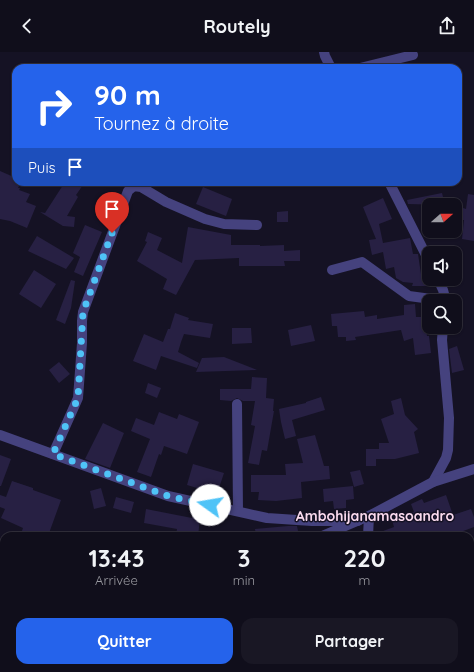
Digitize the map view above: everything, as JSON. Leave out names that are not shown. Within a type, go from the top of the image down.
[{"type":"street","points":[[324,52],[329,64]]},
{"type":"street","points":[[376,64],[413,55]]},
{"type":"street","points":[[53,454],[78,398],[83,312],[128,191],[134,186],[141,187],[166,202],[205,219],[224,224],[257,225]]},
{"type":"street","points":[[391,186],[422,247]]},
{"type":"street","points":[[332,270],[362,262],[409,296],[422,298]]},
{"type":"street","points":[[434,482],[446,458],[448,450],[449,418],[442,334]]},
{"type":"street","points":[[237,404],[238,511]]},
{"type":"street","points":[[0,435],[168,496],[274,519],[358,521]]},
{"type":"street","points":[[332,532],[369,516],[434,482],[474,469]]},
{"type":"street","points":[[368,532],[369,516]]},
{"type":"building","points":[[0,171],[12,176],[12,186],[19,186],[19,190],[30,194],[26,202],[36,206],[27,228],[10,221],[0,219]]},
{"type":"building","points":[[62,186],[82,186],[76,195],[78,197],[67,216],[75,217],[74,227],[63,226],[40,212],[45,213]]},
{"type":"building","points":[[203,187],[232,199],[226,216],[196,204]]},
{"type":"building","points":[[442,193],[443,198],[422,198],[422,204],[408,204],[407,200]]},
{"type":"building","points":[[468,194],[474,195],[474,241],[462,239],[464,220],[462,220],[463,208],[466,209]]},
{"type":"building","points":[[383,198],[392,219],[379,224],[383,243],[410,238],[413,254],[418,254],[422,274],[422,286],[412,286],[413,283],[403,282],[396,278],[394,267],[386,269],[383,252],[372,255],[369,240],[376,239],[363,207]]},
{"type":"building","points":[[288,211],[288,222],[277,222],[277,212]]},
{"type":"building","points":[[85,225],[102,232],[83,276],[74,272],[80,257],[73,253]]},
{"type":"building","points":[[188,227],[231,235],[231,245],[284,245],[284,251],[300,250],[300,261],[284,261],[285,266],[239,266],[239,258],[195,260],[176,295],[163,289],[167,279],[137,261],[147,242],[145,241],[148,232],[162,238],[157,250],[182,263]]},
{"type":"building","points":[[37,236],[74,258],[66,269],[28,251]]},
{"type":"building","points":[[34,270],[56,284],[41,308],[19,294]]},
{"type":"building","points":[[71,280],[75,281],[71,308],[65,324],[56,320]]},
{"type":"building","points":[[415,304],[416,317],[422,317],[422,334],[427,334],[427,336],[429,336],[431,353],[415,355],[413,338],[404,341],[401,330],[355,337],[356,340],[346,341],[346,337],[338,337],[337,326],[332,326],[331,314],[364,311],[365,317],[377,315],[377,319],[404,315],[404,305]]},
{"type":"building","points":[[175,313],[189,318],[188,320],[213,324],[210,338],[184,334],[181,342],[178,352],[199,363],[197,368],[161,356],[156,370],[133,361],[144,334],[163,342],[168,329],[170,329]]},
{"type":"building","points":[[311,325],[315,341],[291,346],[288,330]]},
{"type":"building","points":[[232,328],[251,328],[252,343],[232,344]]},
{"type":"building","points":[[457,346],[464,370],[452,373],[449,349]]},
{"type":"building","points":[[224,357],[257,370],[196,372],[202,358]]},
{"type":"building","points":[[59,362],[70,374],[59,383],[49,370]]},
{"type":"building","points":[[252,377],[267,378],[266,398],[274,399],[274,411],[267,451],[262,450],[259,465],[248,463],[255,426],[251,425],[255,401],[243,401],[237,398],[231,401],[220,400],[220,389],[251,389]]},
{"type":"building","points":[[148,383],[161,388],[157,398],[145,393]]},
{"type":"building","points":[[321,397],[325,410],[292,420],[296,436],[285,439],[279,409],[306,403]]},
{"type":"building","points":[[401,398],[405,415],[418,429],[414,432],[419,453],[395,459],[376,459],[376,466],[366,466],[366,449],[379,449],[379,443],[389,443],[381,419],[394,414],[391,401]]},
{"type":"building","points":[[159,412],[177,419],[179,414],[199,422],[187,454],[164,446],[161,455],[159,454],[151,477],[137,472],[150,439],[131,431],[136,418],[154,425]]},
{"type":"building","points":[[103,423],[124,433],[110,468],[85,459]]},
{"type":"building","points":[[315,435],[324,466],[329,466],[330,479],[301,482],[302,498],[276,501],[258,500],[259,492],[251,492],[251,475],[286,475],[285,464],[303,463],[297,439]]},
{"type":"building","points":[[0,455],[11,459],[1,486],[0,486]]},
{"type":"building","points":[[193,464],[224,473],[217,494],[187,485]]},
{"type":"building","points":[[360,470],[364,484],[354,487],[350,472]]},
{"type":"building","points":[[12,481],[61,500],[49,532],[25,532],[22,531],[23,528],[1,518],[5,509],[0,507],[0,495],[6,497]]},
{"type":"building","points":[[353,486],[354,499],[346,500],[346,508],[334,509],[333,501],[324,502],[323,489]]},
{"type":"building","points":[[101,488],[106,506],[94,509],[90,491]]},
{"type":"building","points":[[446,495],[453,515],[471,509],[474,517],[474,527],[461,532],[380,532],[394,527],[392,520],[414,512],[411,504],[422,499],[424,503]]},
{"type":"building","points":[[116,497],[134,502],[131,513],[113,508]]},
{"type":"building","points":[[146,509],[192,518],[195,509],[201,510],[198,532],[177,532],[177,529],[144,523]]},
{"type":"building","points":[[297,526],[298,532],[255,532],[255,529]]},
{"type":"district","name":"Ambohijanamasoandro","points":[[375,516]]},
{"type":"route","points":[[112,233],[83,312],[78,398],[53,454],[168,496],[210,505]]}]
